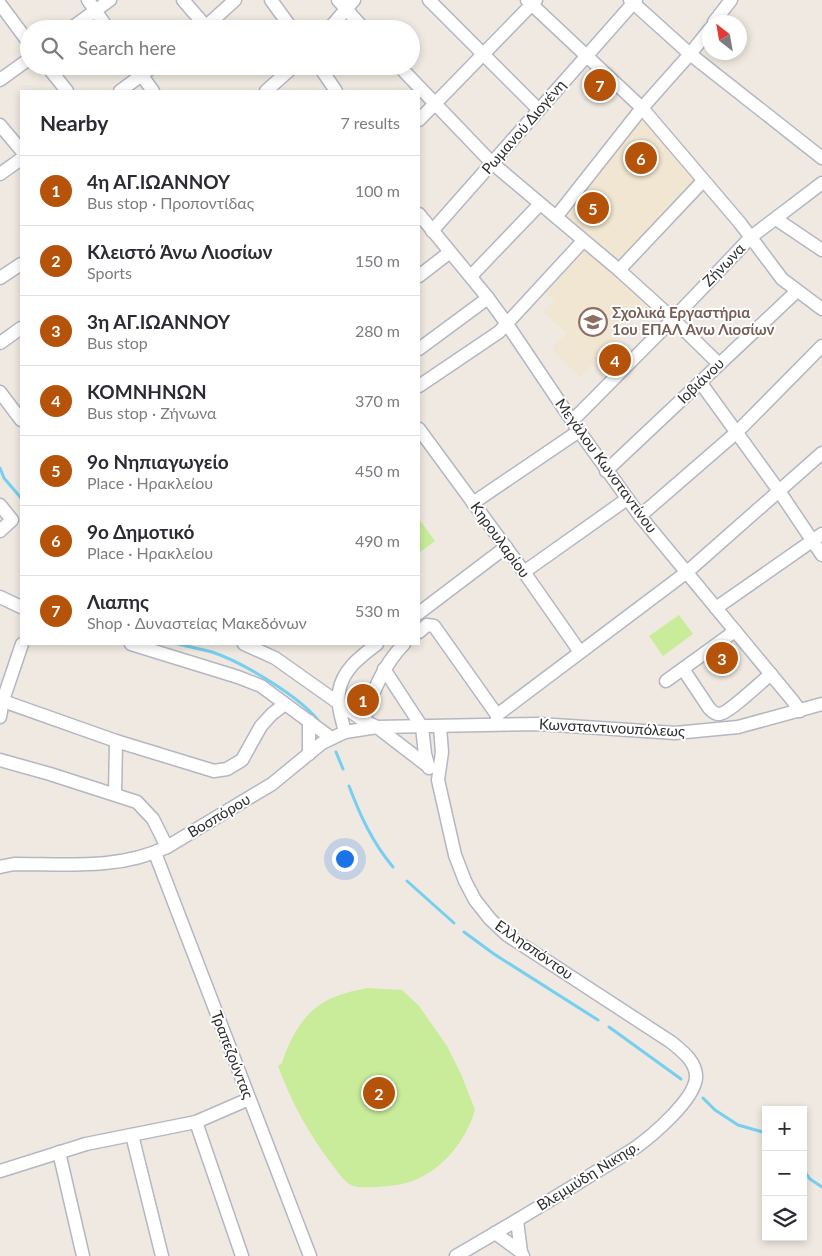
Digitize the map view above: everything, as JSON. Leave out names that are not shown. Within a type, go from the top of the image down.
[{"type":"street","points":[[78,20],[92,5],[110,0]]},
{"type":"street","points":[[183,0],[199,20]]},
{"type":"street","points":[[214,20],[235,0]]},
{"type":"street","points":[[271,0],[285,20]]},
{"type":"street","points":[[429,0],[539,110]]},
{"type":"street","points":[[719,15],[731,0]]},
{"type":"street","points":[[420,119],[483,55],[532,1],[586,56],[642,108],[751,237],[782,279],[822,309]]},
{"type":"street","points":[[633,1],[690,54],[822,158]]},
{"type":"street","name":"Ρωμανού Διογένη","points":[[432,231],[633,1]]},
{"type":"street","points":[[335,20],[346,3],[358,20]]},
{"type":"street","points":[[0,4],[20,31]]},
{"type":"street","points":[[92,5],[102,20]]},
{"type":"street","points":[[556,217],[642,108],[702,39]]},
{"type":"street","points":[[0,80],[20,66]]},
{"type":"street","points":[[54,75],[66,90]]},
{"type":"street","points":[[121,90],[134,75]]},
{"type":"street","points":[[141,75],[153,90]]},
{"type":"street","points":[[267,90],[284,75]]},
{"type":"street","points":[[325,75],[335,90]]},
{"type":"street","points":[[407,75],[492,163],[619,270],[673,319],[718,364]]},
{"type":"street","points":[[0,125],[20,149]]},
{"type":"street","points":[[0,174],[20,161]]},
{"type":"street","points":[[619,270],[703,180]]},
{"type":"street","name":"Ζήνωνα","points":[[473,502],[575,426],[751,237],[822,183]]},
{"type":"street","points":[[471,276],[540,204]]},
{"type":"street","name":"Μεγάλου Κωνσταντίνου","points":[[420,218],[488,298],[606,471],[640,516],[771,674],[800,712]]},
{"type":"street","points":[[776,219],[822,250]]},
{"type":"street","points":[[420,385],[496,335],[584,241]]},
{"type":"street","points":[[420,275],[450,252]]},
{"type":"street","points":[[0,278],[20,265]]},
{"type":"street","name":"Ιοβιάνου","points":[[606,471],[797,291]]},
{"type":"street","points":[[420,348],[488,298]]},
{"type":"street","points":[[0,343],[20,329]]},
{"type":"street","points":[[640,516],[737,432],[822,346]]},
{"type":"street","points":[[700,382],[779,491],[817,538],[822,555]]},
{"type":"street","points":[[0,392],[20,416]]},
{"type":"street","name":"Κηρουλαρίου","points":[[420,430],[580,652]]},
{"type":"street","points":[[420,631],[430,625],[434,626],[497,720],[580,652],[687,572],[822,453]]},
{"type":"street","points":[[524,572],[627,499]]},
{"type":"street","points":[[0,505],[12,520],[0,531]]},
{"type":"street","points":[[716,608],[817,538]]},
{"type":"street","points":[[420,611],[506,547]]},
{"type":"street","points":[[0,597],[20,607]]},
{"type":"street","points":[[666,681],[735,631]]},
{"type":"street","points":[[0,717],[2,700],[22,645]]},
{"type":"street","points":[[134,645],[261,686],[330,738]]},
{"type":"street","points":[[246,645],[275,658],[364,721],[377,728],[429,767]]},
{"type":"street","points":[[345,732],[339,692],[350,666],[377,645]]},
{"type":"street","points":[[364,721],[384,669],[403,645]]},
{"type":"street","points":[[384,669],[422,727]]},
{"type":"street","points":[[683,669],[703,701],[713,712],[719,714],[729,710],[771,674]]},
{"type":"street","points":[[2,700],[116,741],[214,771],[227,770],[242,760],[261,726],[285,704]]},
{"type":"street","name":"Κωνσταντινουπόλεως","points":[[422,727],[440,727],[497,720],[675,733],[738,727],[800,712],[822,704]]},
{"type":"street","points":[[308,754],[309,721]]},
{"type":"street","name":"Βοσπόρου","points":[[0,867],[14,864],[103,864],[127,861],[155,853],[272,784],[330,738],[345,732],[377,728],[422,727]]},
{"type":"street","name":"Ελλησπόντου","points":[[422,727],[425,754],[429,767],[438,780]]},
{"type":"street","name":"Ελλησπόντου","points":[[440,727],[442,752],[438,780],[455,855],[475,900],[490,919],[507,934],[671,1042],[691,1061],[696,1072]]},
{"type":"street","points":[[115,794],[116,741]]},
{"type":"street","points":[[0,760],[137,802],[147,810],[161,831],[168,847]]},
{"type":"street","name":"Τραπεζούντας","points":[[155,853],[310,1256]]},
{"type":"street","name":"Βλεμμύδη Νικηφ.","points":[[456,1256],[517,1221],[636,1147],[672,1116],[687,1099],[694,1087],[696,1072]]},
{"type":"street","points":[[0,1171],[86,1144],[196,1122],[249,1099]]},
{"type":"street","points":[[196,1122],[242,1256]]},
{"type":"street","points":[[132,1135],[162,1256]]},
{"type":"street","points":[[59,1152],[83,1256]]},
{"type":"street","points":[[517,1221],[522,1254]]},
{"type":"street","points":[[495,1234],[522,1254]]},
{"type":"shaded area","points":[[640,116],[695,182],[620,262],[565,215]]},
{"type":"shaded area","name":"Σχολικά Εργαστήρια 1ου ΕΠΑΛ Άνω Λιοσίων","points":[[586,250],[648,303],[580,377],[552,349],[567,333],[543,312],[555,301],[546,293]]},
{"type":"green space","points":[[420,520],[435,541],[420,552]]},
{"type":"green space","points":[[679,615],[693,634],[663,656],[649,636]]},
{"type":"green space","points":[[367,988],[402,990],[419,1006],[447,1046],[461,1074],[475,1110],[460,1142],[444,1160],[426,1175],[396,1185],[366,1187],[354,1186],[345,1181],[323,1152],[301,1116],[278,1066],[282,1063],[293,1036],[310,1013],[331,999]]},
{"type":"waterway","points":[[0,468],[4,478],[20,497]]},
{"type":"waterway","points":[[182,645],[212,652],[255,672],[301,703],[321,724]]},
{"type":"waterway","points":[[336,752],[343,769]]},
{"type":"waterway","points":[[349,786],[367,828],[393,867]]},
{"type":"waterway","points":[[407,881],[454,923]]},
{"type":"waterway","points":[[464,932],[494,954],[598,1020]]},
{"type":"waterway","points":[[609,1027],[681,1079]]},
{"type":"waterway","points":[[703,1098],[715,1110],[738,1125],[762,1132]]},
{"type":"waterway","points":[[807,1175],[822,1187]]},
{"type":"place","name":"Λιαπης","points":[[600,85]]},
{"type":"place","name":"9ο Δημοτικό","points":[[641,158]]},
{"type":"place","name":"9ο Νηπιαγωγείο","points":[[593,208]]},
{"type":"place","name":"Σχολικά Εργαστήρια 1ου ΕΠΑΛ Άνω Λιοσίων","points":[[593,322]]},
{"type":"place","name":"ΚΟΜΝΗΝΩΝ","points":[[615,360]]},
{"type":"place","name":"3η ΑΓ.ΙΩΑΝΝΟΥ","points":[[722,658]]},
{"type":"place","name":"4η ΑΓ.ΙΩΑΝΝΟΥ","points":[[363,700]]},
{"type":"place","name":"Κλειστό Άνω Λιοσίων","points":[[379,1093]]}]
